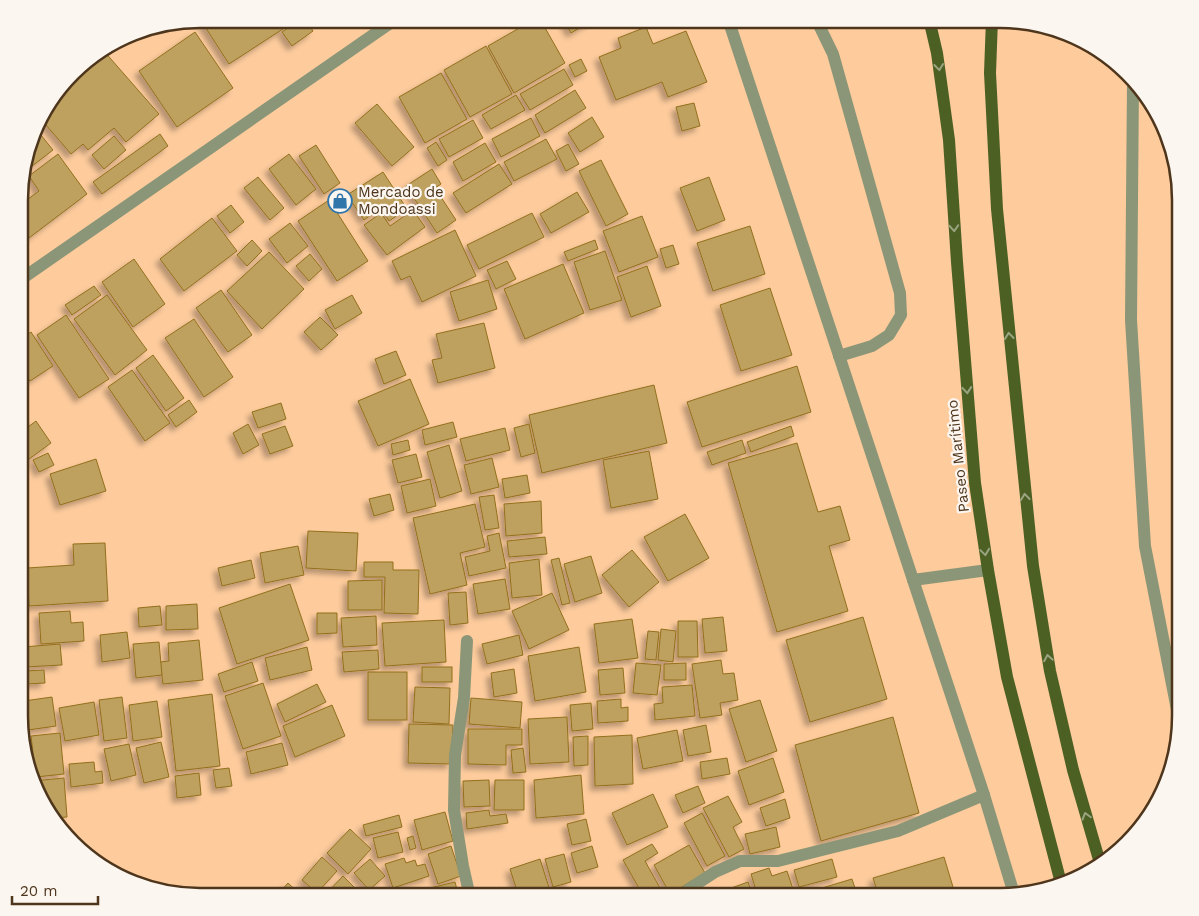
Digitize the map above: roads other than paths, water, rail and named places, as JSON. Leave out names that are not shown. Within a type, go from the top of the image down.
[{"type":"main road","name":"Paseo Marítimo","points":[[931,28],[937,53],[948,140],[956,262],[975,483],[988,570],[1007,677],[1059,877]]},
{"type":"main road","points":[[992,28],[990,73],[997,209],[1033,566],[1050,671],[1073,770],[1098,857]]},
{"type":"street","points":[[28,274],[383,28]]},
{"type":"street","points":[[731,28],[984,795],[1012,887]]},
{"type":"street","points":[[820,28],[833,54],[900,293],[901,315],[889,335],[872,346],[839,356]]},
{"type":"street","points":[[1133,91],[1131,320],[1145,546],[1171,679]]},
{"type":"street","points":[[913,580],[988,570]]},
{"type":"street","points":[[467,641],[464,698],[455,755],[454,810],[468,888]]},
{"type":"street","points":[[690,888],[714,872],[740,861],[778,861],[898,831],[984,795]]},
{"type":"place","name":"Mercado de Mondoassi","points":[[340,201]]}]
